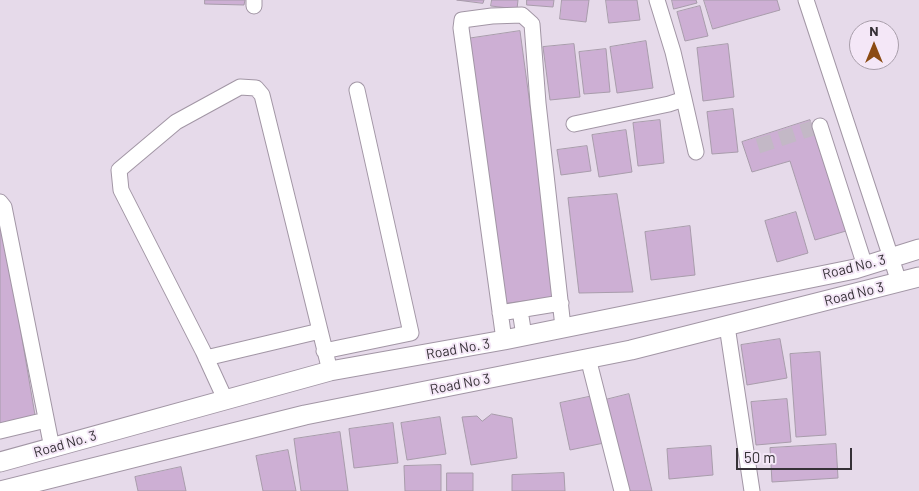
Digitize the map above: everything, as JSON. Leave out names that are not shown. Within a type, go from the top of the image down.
[{"type":"main road","name":"Road No. 3","points":[[0,462],[330,371],[504,340],[864,266],[919,249]]},
{"type":"main road","name":"Road No 3","points":[[0,490],[305,415],[632,350],[919,277]]},
{"type":"street","points":[[656,0],[673,52],[696,152]]},
{"type":"street","points":[[806,0],[899,282]]},
{"type":"street","points":[[504,340],[461,28],[462,20],[522,15],[532,24],[538,103],[563,327]]},
{"type":"street","points":[[225,399],[121,190],[119,170],[176,122],[240,87],[256,88],[262,95],[330,371]]},
{"type":"street","points":[[357,90],[417,356]]},
{"type":"street","points":[[574,124],[669,104],[684,99]]},
{"type":"street","points":[[846,119],[817,127],[864,266]]},
{"type":"street","points":[[0,202],[4,207],[52,448]]},
{"type":"street","points":[[500,314],[561,304]]},
{"type":"street","points":[[520,310],[524,336]]},
{"type":"street","points":[[727,326],[752,491]]},
{"type":"street","points":[[206,358],[320,331]]},
{"type":"street","points":[[324,351],[412,333]]},
{"type":"street","points":[[588,358],[622,491]]},
{"type":"street","points":[[0,431],[46,420]]},
{"type":"building","points":[[205,0],[245,0],[244,5],[205,4]]},
{"type":"building","points":[[457,0],[484,0],[483,3]]},
{"type":"building","points":[[492,0],[518,0],[517,9],[491,6]]},
{"type":"building","points":[[527,0],[554,0],[553,7],[527,5]]},
{"type":"building","points":[[562,0],[589,0],[586,22],[560,19]]},
{"type":"building","points":[[606,0],[637,0],[640,20],[609,23]]},
{"type":"building","points":[[672,0],[696,0],[697,3],[674,9]]},
{"type":"building","points":[[704,0],[777,0],[780,10],[713,29]]},
{"type":"building","points":[[700,6],[708,36],[685,41],[677,12]]},
{"type":"building","points":[[520,31],[556,297],[501,304],[466,39]]},
{"type":"building","points":[[646,41],[653,88],[617,93],[610,47]]},
{"type":"building","points":[[574,44],[580,97],[550,100],[543,47]]},
{"type":"building","points":[[728,44],[734,97],[703,101],[697,48]]},
{"type":"building","points":[[606,49],[610,92],[584,94],[579,52]]},
{"type":"building","points":[[733,109],[738,152],[712,154],[707,112]]},
{"type":"building","points":[[660,120],[664,163],[638,166],[633,123]]},
{"type":"building","points":[[810,120],[846,231],[815,240],[790,161],[752,172],[742,142]]},
{"type":"building","points":[[626,130],[632,172],[599,177],[592,135]]},
{"type":"building","points":[[587,146],[591,171],[561,175],[557,150]]},
{"type":"building","points":[[617,194],[633,292],[579,293],[568,198]]},
{"type":"building","points":[[796,212],[808,253],[777,262],[765,221]]},
{"type":"building","points":[[0,214],[36,421],[0,427]]},
{"type":"building","points":[[690,226],[695,275],[651,280],[645,232]]},
{"type":"building","points":[[780,339],[787,378],[747,385],[741,345]]},
{"type":"building","points":[[820,352],[826,435],[796,437],[790,354]]},
{"type":"building","points":[[629,394],[652,491],[622,491],[601,401]]},
{"type":"building","points":[[593,396],[604,443],[570,450],[560,403]]},
{"type":"building","points":[[787,399],[791,442],[756,445],[751,402]]},
{"type":"building","points":[[492,414],[512,418],[517,458],[471,465],[462,417],[477,416],[482,421]]},
{"type":"building","points":[[440,417],[446,454],[407,460],[401,423]]},
{"type":"building","points":[[393,423],[398,463],[354,468],[349,429]]},
{"type":"building","points":[[340,432],[348,491],[301,491],[294,439]]},
{"type":"building","points":[[836,444],[838,478],[772,482],[770,448]]},
{"type":"building","points":[[711,446],[713,475],[669,479],[667,449]]},
{"type":"building","points":[[288,450],[296,491],[263,491],[256,456]]},
{"type":"building","points":[[441,465],[441,491],[405,491],[404,466]]},
{"type":"building","points":[[181,467],[186,491],[138,491],[135,477]]},
{"type":"building","points":[[447,473],[473,473],[473,491],[447,491]]},
{"type":"building","points":[[564,473],[565,491],[512,491],[512,475]]},
{"type":"tunnel","points":[[758,146],[813,128]]}]
